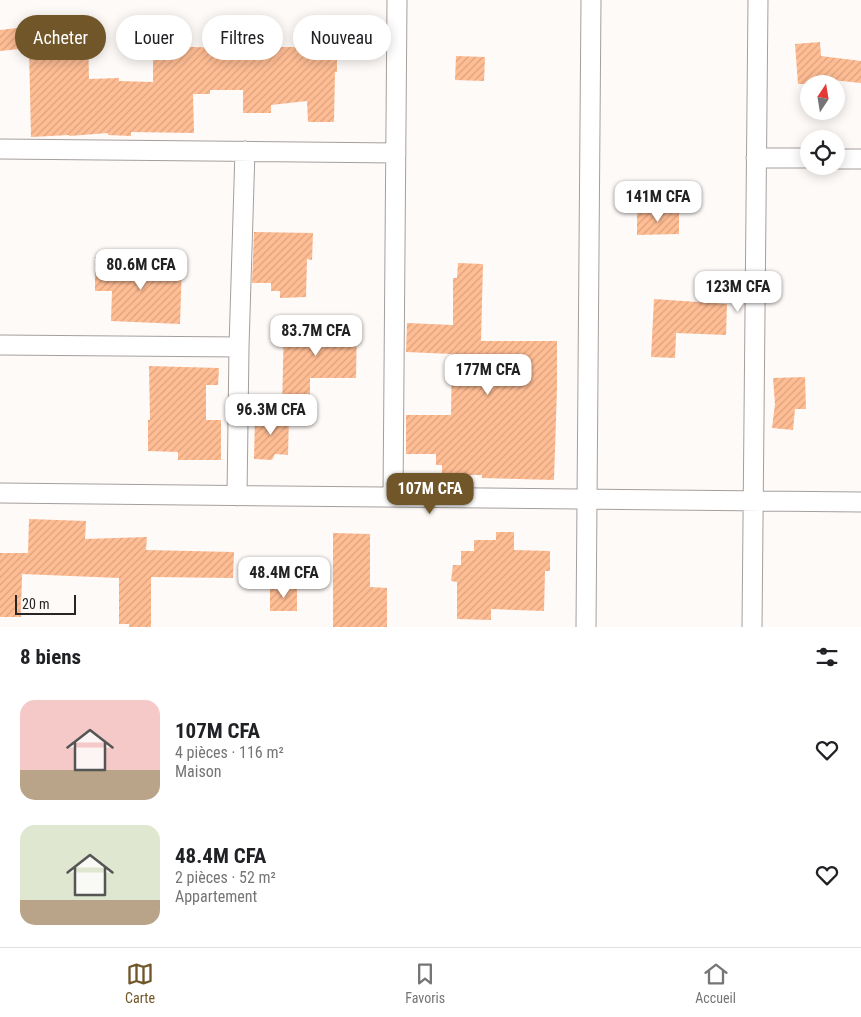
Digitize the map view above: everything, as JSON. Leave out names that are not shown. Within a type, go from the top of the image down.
[{"type":"street","points":[[393,497],[397,0]]},
{"type":"street","points":[[586,627],[592,0]]},
{"type":"street","points":[[752,627],[758,0]]},
{"type":"street","points":[[0,149],[396,153]]},
{"type":"street","points":[[237,496],[245,151]]},
{"type":"street","points":[[756,158],[800,158]]},
{"type":"street","points":[[845,159],[861,159]]},
{"type":"street","points":[[0,344],[239,347]]},
{"type":"street","points":[[0,493],[861,502]]},
{"type":"building","points":[[15,28],[15,49],[0,51],[0,30]]},
{"type":"building","points":[[820,42],[821,56],[861,61],[861,83],[845,81],[845,75],[800,75],[800,84],[798,84],[795,44]]},
{"type":"building","points":[[192,47],[202,47],[202,60],[283,60],[283,47],[293,47],[293,60],[337,60],[334,122],[308,122],[307,101],[271,105],[271,113],[243,113],[243,90],[210,90],[210,94],[193,94],[194,133],[131,132],[131,136],[108,135],[108,133],[31,137],[29,60],[89,60],[89,79],[119,78],[119,81],[153,82],[153,60],[192,60]]},
{"type":"building","points":[[456,56],[485,57],[484,81],[455,80]]},
{"type":"building","points":[[637,211],[679,211],[679,234],[637,235]]},
{"type":"building","points":[[254,232],[313,233],[312,260],[307,259],[306,297],[280,298],[280,291],[271,291],[271,283],[252,283]]},
{"type":"building","points":[[95,257],[120,257],[120,271],[156,271],[156,262],[182,263],[180,324],[111,321],[112,291],[95,291]]},
{"type":"building","points":[[458,263],[483,264],[481,341],[557,341],[554,480],[482,478],[482,475],[442,475],[442,465],[436,465],[436,454],[406,454],[406,415],[451,415],[452,354],[406,352],[407,323],[453,325],[453,278],[457,278]]},
{"type":"building","points":[[654,299],[727,304],[726,335],[676,333],[675,358],[651,357]]},
{"type":"building","points":[[284,319],[357,321],[356,378],[310,378],[310,411],[282,411]]},
{"type":"building","points":[[149,366],[219,368],[218,385],[206,385],[206,420],[221,420],[221,460],[178,460],[178,452],[148,451],[148,420],[150,420]]},
{"type":"building","points":[[805,377],[806,409],[795,409],[793,430],[772,428],[775,404],[773,378]]},
{"type":"building","points":[[255,414],[289,415],[288,455],[275,454],[272,460],[254,459]]},
{"type":"building","points":[[29,519],[86,521],[85,539],[147,537],[146,550],[234,552],[233,578],[151,577],[151,627],[129,627],[129,624],[119,624],[119,578],[22,574],[21,617],[0,617],[0,553],[28,553]]},
{"type":"building","points":[[496,532],[514,532],[514,550],[550,551],[550,571],[545,571],[544,611],[491,609],[491,620],[457,619],[457,582],[451,581],[453,565],[461,565],[461,551],[474,551],[474,540],[496,540]]},
{"type":"building","points":[[333,533],[370,534],[370,587],[387,588],[387,627],[333,627]]},
{"type":"building","points":[[270,586],[297,586],[297,611],[270,611]]}]
